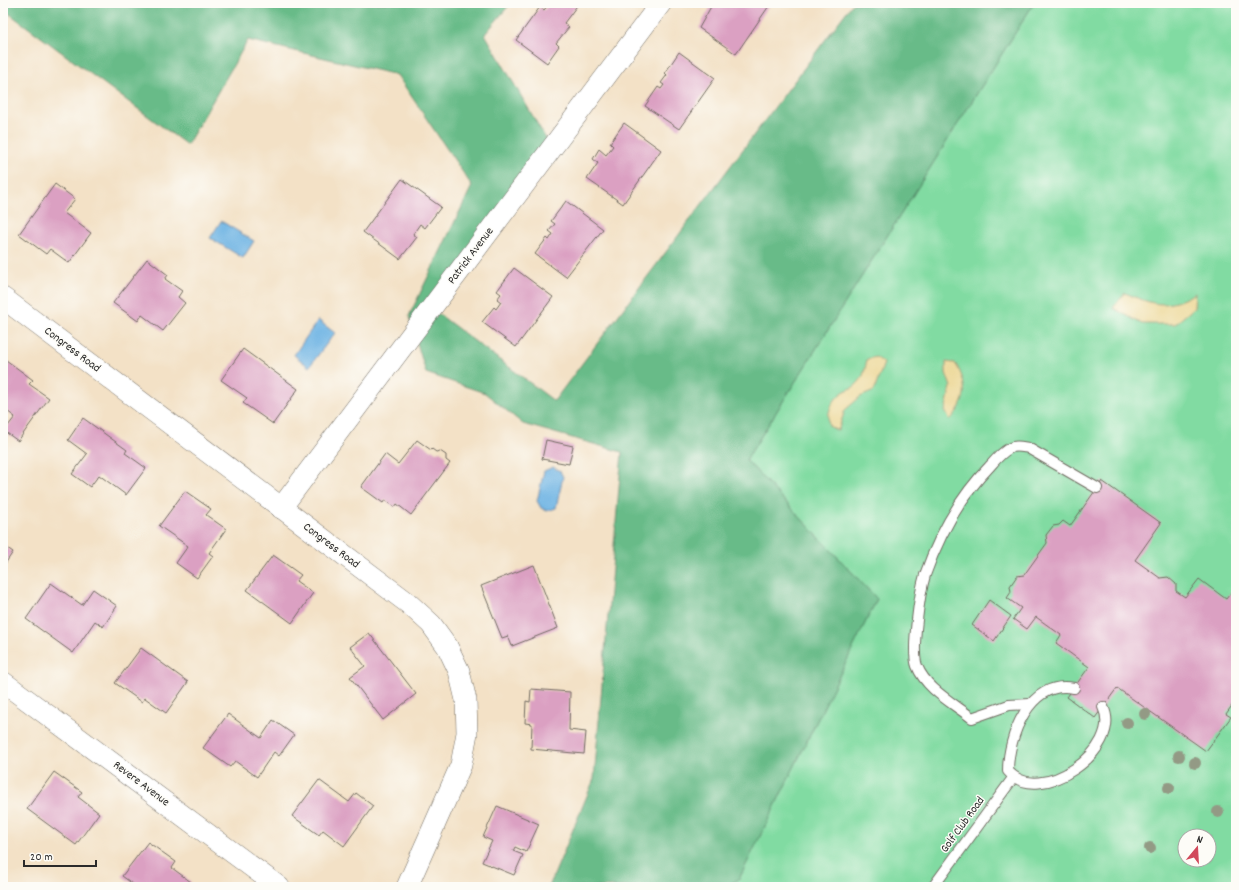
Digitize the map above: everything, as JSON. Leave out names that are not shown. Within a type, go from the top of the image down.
[{"type":"street","name":"Patrick Avenue","points":[[281,508],[661,3]]},
{"type":"street","name":"Congress Road","points":[[3,298],[408,603],[431,624],[447,646],[459,671],[466,700],[467,733],[461,765],[407,887]]},
{"type":"street","name":"Revere Avenue","points":[[3,682],[278,887]]},
{"type":"lane","points":[[1030,704],[1009,705],[972,718],[936,691],[924,679],[917,665],[916,652],[921,595],[925,576],[937,546],[967,492],[1001,455],[1012,447],[1021,446],[1028,448],[1097,488]]},
{"type":"lane","points":[[1074,688],[1058,688],[1050,691],[1030,704],[1020,719],[1010,744],[1008,772],[1013,778],[1031,783],[1048,782],[1062,777],[1076,768],[1092,753],[1105,735],[1107,722],[1103,707]]},
{"type":"lane","name":"Golf Club Road","points":[[934,887],[1013,778]]},
{"type":"green space","points":[[3,3],[511,3],[485,34],[552,149],[432,309],[554,401],[853,3],[1034,3],[746,460],[877,599],[739,879],[725,887],[549,887],[594,779],[622,452],[523,424],[485,393],[426,373],[409,316],[472,186],[397,75],[248,40],[187,145],[3,9]]},
{"type":"green space","points":[[1034,3],[1236,3],[1236,887],[725,887],[739,879],[877,599],[746,460]]},
{"type":"sand","points":[[1125,293],[1153,303],[1168,304],[1195,293],[1194,308],[1175,324],[1142,324],[1113,308]]},
{"type":"sand","points":[[876,357],[884,363],[874,391],[860,397],[845,410],[838,431],[829,426],[828,416],[833,402],[840,394],[854,387],[859,382],[864,373],[867,359]]},
{"type":"sand","points":[[946,362],[955,363],[960,371],[964,386],[963,400],[960,407],[950,420],[945,411],[951,387],[946,373]]},
{"type":"water","points":[[221,221],[254,241],[243,258],[210,238]]},
{"type":"water","points":[[318,320],[335,333],[309,367],[294,355]]},
{"type":"water","points":[[553,467],[560,471],[563,477],[556,508],[547,511],[541,508],[537,501],[544,471]]},
{"type":"building","points":[[550,3],[579,3],[564,23],[569,27],[556,43],[559,46],[547,63],[516,40],[540,7],[544,10]]},
{"type":"building","points":[[713,3],[771,3],[736,54],[699,28]]},
{"type":"building","points":[[679,52],[715,78],[679,129],[645,106],[658,87],[661,89],[664,85],[661,83],[667,75],[665,73]]},
{"type":"building","points":[[624,123],[661,150],[623,204],[587,179],[598,163],[593,159],[599,149],[606,155],[613,146],[610,143]]},
{"type":"building","points":[[402,179],[441,207],[425,228],[420,224],[413,234],[417,237],[400,259],[363,232]]},
{"type":"building","points":[[55,184],[75,199],[64,213],[91,233],[69,263],[50,249],[46,254],[19,234]]},
{"type":"building","points":[[566,201],[603,229],[566,277],[535,254],[547,238],[549,240],[553,234],[549,231],[555,224],[551,221]]},
{"type":"building","points":[[147,259],[168,275],[165,279],[182,291],[178,297],[185,303],[163,331],[142,315],[138,321],[113,303]]},
{"type":"building","points":[[514,268],[553,297],[516,347],[482,322],[494,307],[496,309],[501,302],[497,299],[501,294],[497,291]]},
{"type":"building","points":[[243,349],[298,389],[273,424],[243,403],[247,398],[221,380]]},
{"type":"building","points":[[6,360],[33,380],[29,384],[49,398],[18,441],[4,431],[15,417],[3,408],[3,364]]},
{"type":"building","points":[[83,418],[127,450],[125,453],[146,468],[126,495],[99,475],[90,487],[72,474],[87,454],[68,440]]},
{"type":"building","points":[[417,440],[431,450],[432,449],[436,452],[440,451],[446,455],[446,460],[450,463],[411,515],[397,504],[395,507],[385,500],[383,503],[361,487],[385,454],[398,464]]},
{"type":"building","points":[[546,440],[573,446],[569,464],[542,459]]},
{"type":"building","points":[[1102,481],[1161,523],[1135,560],[1160,578],[1168,577],[1176,584],[1176,591],[1185,597],[1199,579],[1226,599],[1236,586],[1236,700],[1226,714],[1231,717],[1206,751],[1117,688],[1095,718],[1067,697],[1089,667],[1056,643],[1061,635],[1036,617],[1027,629],[1013,619],[1021,608],[1007,598],[1011,592],[1010,586],[1017,576],[1024,575],[1047,543],[1046,535],[1053,526],[1059,525],[1063,521],[1070,526]]},
{"type":"building","points":[[185,491],[211,509],[206,515],[226,529],[209,553],[213,556],[197,578],[176,563],[188,546],[159,526]]},
{"type":"building","points":[[3,545],[13,552],[3,567]]},
{"type":"building","points":[[273,555],[301,575],[296,581],[313,593],[292,623],[247,590]]},
{"type":"building","points":[[534,565],[558,628],[512,646],[508,636],[502,638],[481,586]]},
{"type":"building","points":[[51,583],[82,605],[93,589],[117,606],[103,627],[95,621],[73,653],[26,619]]},
{"type":"building","points":[[989,600],[1011,616],[994,641],[972,625]]},
{"type":"building","points":[[369,633],[416,694],[383,720],[350,677],[365,666],[350,647]]},
{"type":"building","points":[[141,648],[188,682],[166,713],[145,698],[142,702],[115,683]]},
{"type":"building","points":[[531,689],[570,692],[569,730],[586,732],[584,754],[531,749],[532,724],[525,723],[526,701],[530,702]]},
{"type":"building","points":[[228,714],[261,738],[273,720],[294,735],[279,756],[274,752],[257,777],[235,761],[230,767],[203,748]]},
{"type":"building","points":[[54,772],[82,792],[78,797],[99,813],[76,845],[27,809]]},
{"type":"building","points":[[319,780],[349,802],[356,793],[373,806],[344,846],[323,830],[319,835],[292,816]]},
{"type":"building","points":[[497,806],[539,824],[526,852],[515,847],[513,851],[523,855],[514,875],[482,862],[492,841],[483,837]]},
{"type":"building","points":[[148,842],[176,862],[172,868],[191,882],[187,887],[137,887],[122,876]]}]
